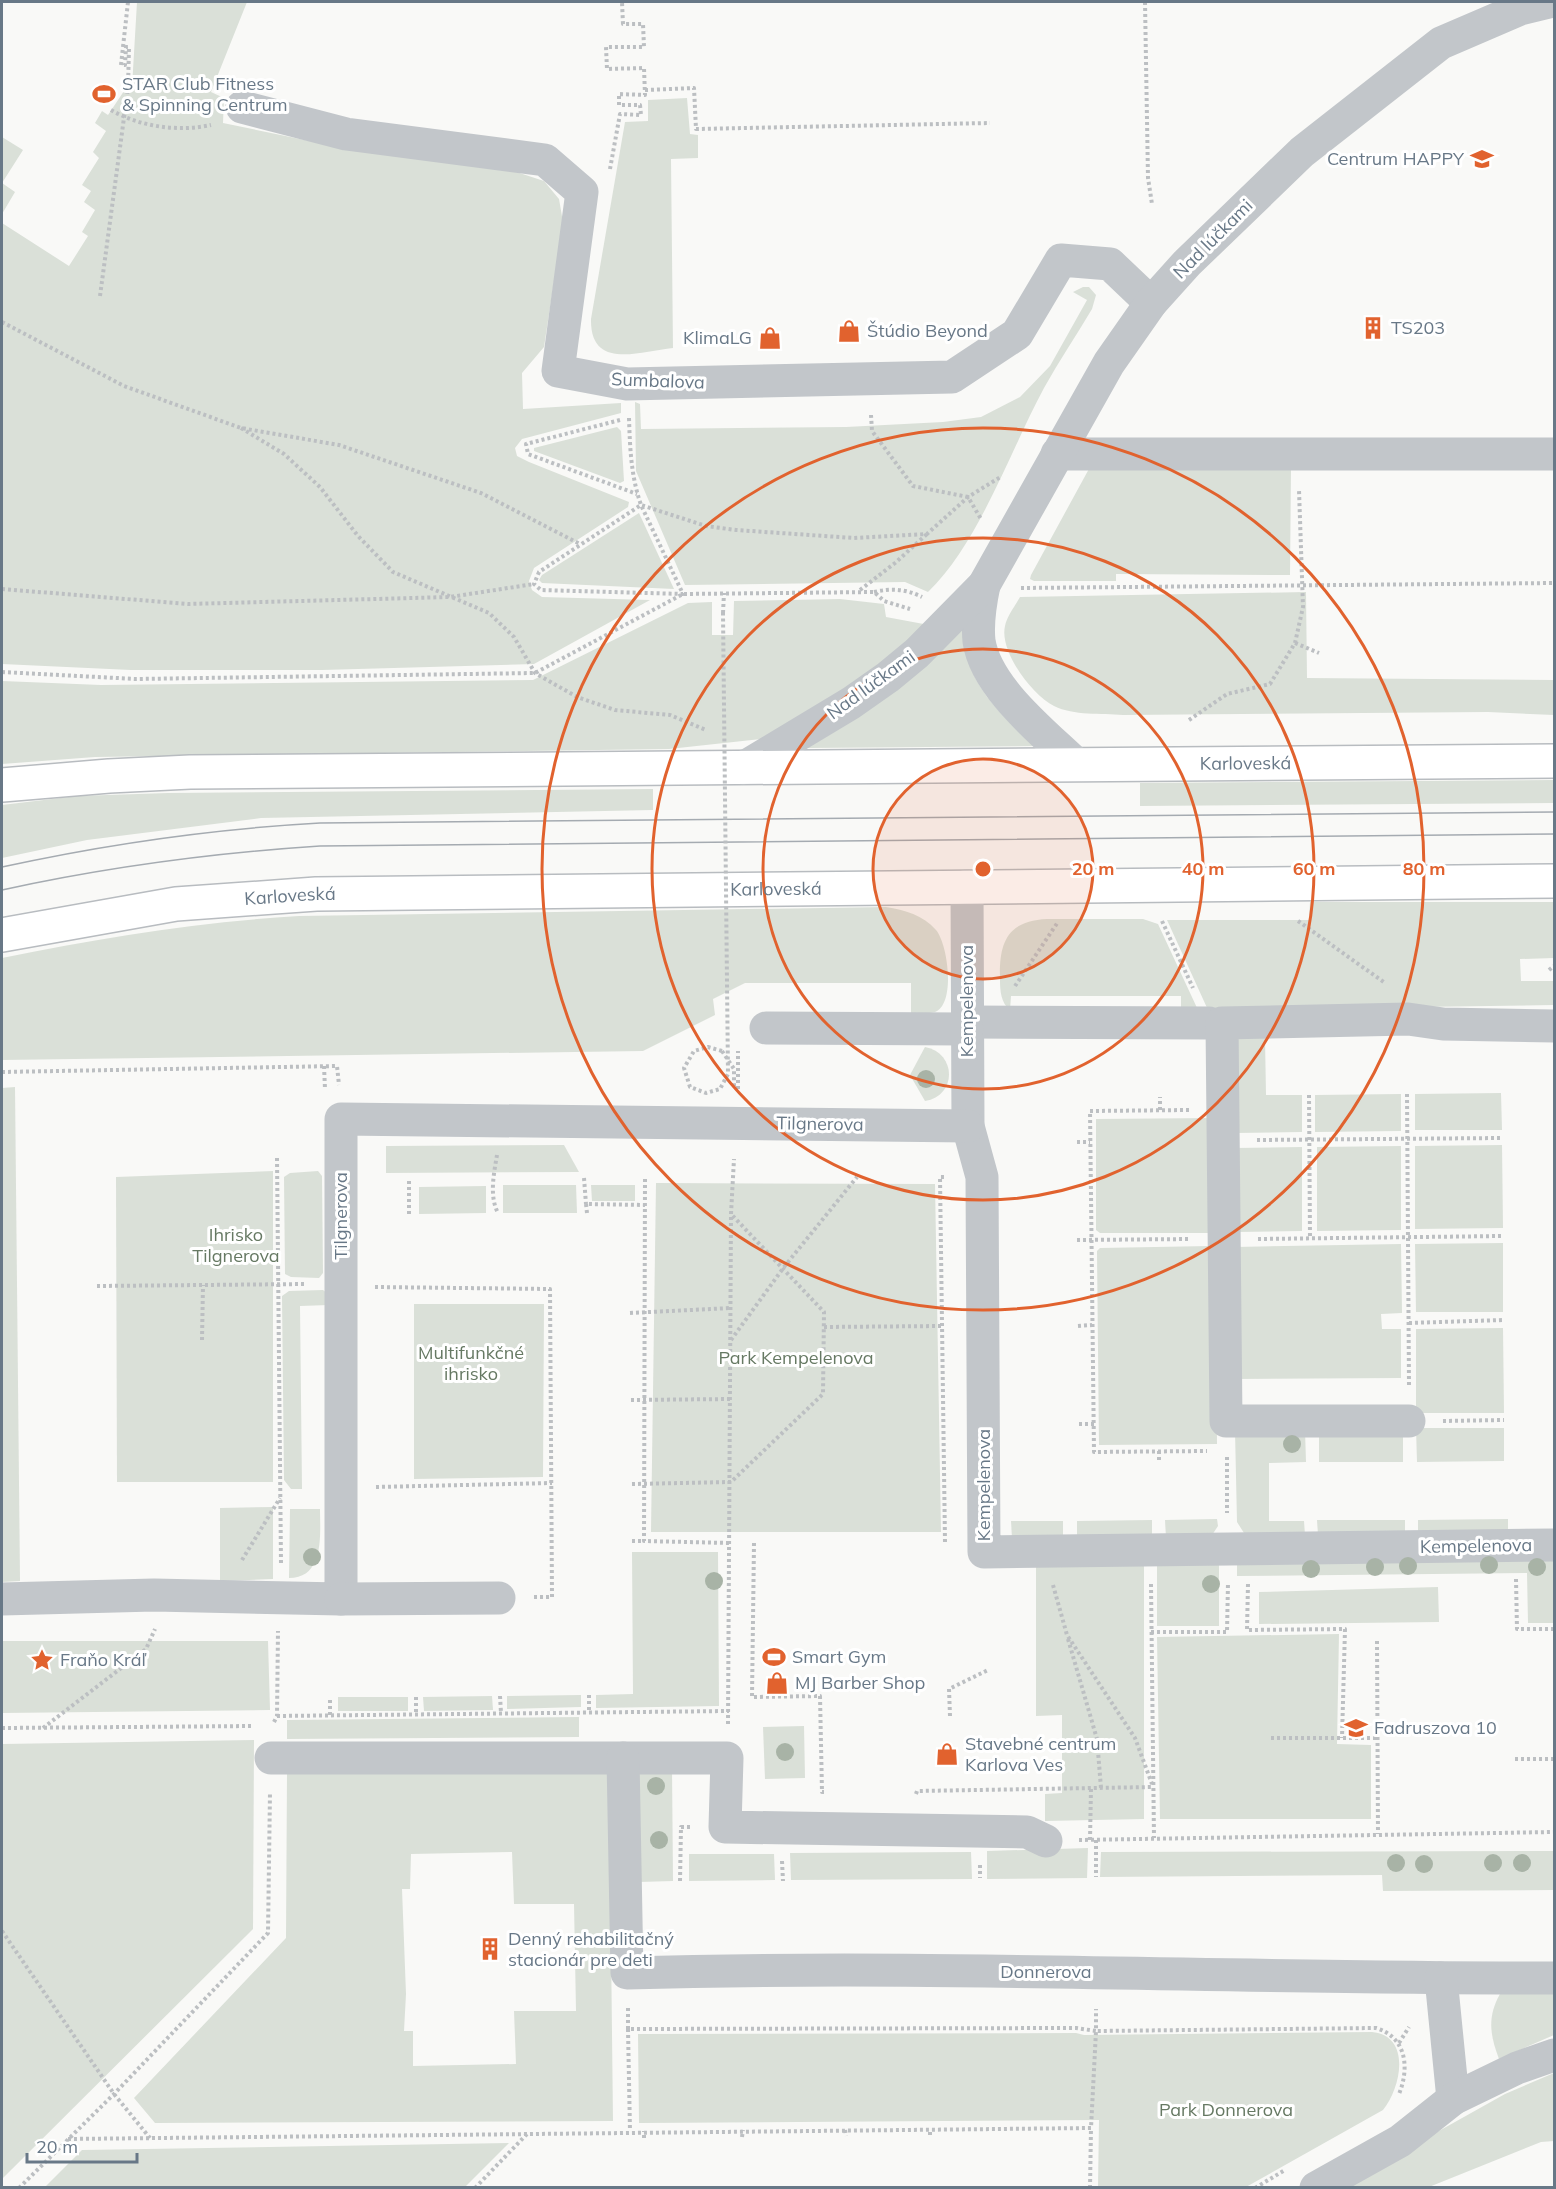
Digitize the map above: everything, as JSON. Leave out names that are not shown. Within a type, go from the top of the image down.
[{"type":"main road","name":"Karloveská","points":[[2,785],[97,776],[190,772],[732,756],[1076,764],[1554,761]]},
{"type":"main road","name":"Karloveská","points":[[2,935],[177,904],[316,894],[1554,881]]},
{"type":"street","name":"Nad lúčkami","points":[[732,756],[851,703],[917,653],[984,585],[1109,363],[1151,303],[1187,263],[1302,152],[1441,43],[1520,9],[1549,2]]},
{"type":"street","name":"Sumbalova","points":[[242,107],[346,134],[545,160],[582,192],[558,371],[627,384],[952,377],[1017,334],[1061,260],[1110,264],[1151,303]]},
{"type":"street","points":[[1057,454],[1554,454]]},
{"type":"street","name":"Nad lúčkami","points":[[984,585],[978,615],[979,642],[989,668],[1011,700],[1076,764]]},
{"type":"street","name":"Kempelenova","points":[[967,886],[968,1126],[982,1177],[984,1552],[1554,1545]]},
{"type":"street","points":[[752,1035],[967,1026],[1408,1019],[1443,1024],[1554,1026]]},
{"type":"street","points":[[1216,1023],[1223,1125],[1226,1421],[1409,1421]]},
{"type":"street","name":"Tilgnerova","points":[[341,1599],[341,1119],[968,1126]]},
{"type":"street","points":[[2,1599],[154,1595],[341,1599],[499,1598]]},
{"type":"street","points":[[271,1742],[623,1758],[727,1758],[725,1827],[1027,1832],[1046,1841]]},
{"type":"street","points":[[623,1758],[639,1973]]},
{"type":"street","name":"Donnerova","points":[[639,1973],[1094,1972],[1554,1978]]},
{"type":"street","points":[[1441,1978],[1453,2099]]},
{"type":"street","points":[[1316,2187],[1400,2140],[1453,2099],[1517,2068],[1554,2055]]},
{"type":"path","points":[[100,296],[124,118],[129,47],[126,47],[125,65],[121,65],[128,2]]},
{"type":"path","points":[[609,171],[620,114],[641,115],[640,105],[619,105],[619,94],[645,95],[644,68],[607,69],[606,48],[644,47],[643,24],[623,24],[622,2]]},
{"type":"path","points":[[1145,2],[1148,178],[1152,204]]},
{"type":"path","points":[[645,90],[694,88],[696,129],[990,123]]},
{"type":"path","points":[[111,110],[124,118],[158,126],[195,129],[223,123],[242,107]]},
{"type":"path","points":[[2,322],[124,386],[241,428],[339,445],[481,493],[581,544]]},
{"type":"path","points":[[870,379],[872,431],[894,462],[913,486],[968,497],[983,524]]},
{"type":"path","points":[[629,418],[526,444],[528,454],[638,494]]},
{"type":"path","points":[[241,428],[284,454],[320,487],[358,536],[393,572],[489,613],[514,637],[535,674],[577,697],[615,710],[670,715],[706,730],[714,738]]},
{"type":"path","points":[[629,429],[630,458],[641,505],[683,594]]},
{"type":"path","points":[[1189,720],[1227,694],[1270,684],[1295,643],[1303,607],[1298,455]]},
{"type":"path","points":[[860,591],[895,563],[968,497],[1011,471]]},
{"type":"path","points":[[641,505],[706,526],[736,530],[854,538],[927,534]]},
{"type":"path","points":[[534,584],[538,572],[641,505]]},
{"type":"path","points":[[1029,589],[1301,584],[1554,583]]},
{"type":"path","points":[[2,589],[189,604],[450,597],[534,584],[541,590],[683,594],[874,592],[888,589],[909,591],[921,596]]},
{"type":"path","points":[[874,592],[884,601],[915,610]]},
{"type":"path","points":[[724,593],[723,613],[727,875],[727,1027],[728,1039],[728,1050],[728,1062],[728,1074],[720,1089],[706,1093],[690,1087],[684,1068],[694,1051],[708,1047],[722,1051],[728,1060],[734,1069]]},
{"type":"path","points":[[2,672],[136,679],[535,674],[683,594]]},
{"type":"path","points":[[1295,643],[1319,653]]},
{"type":"path","points":[[1158,912],[1216,1023]]},
{"type":"path","points":[[1298,920],[1394,990]]},
{"type":"path","points":[[1013,989],[1059,922]]},
{"type":"path","points":[[1549,970],[1554,966]]},
{"type":"path","points":[[734,1090],[738,1089],[752,1035]]},
{"type":"path","points":[[2,1072],[337,1065]]},
{"type":"path","points":[[1407,1094],[1409,1421],[1504,1420]]},
{"type":"path","points":[[1309,1095],[1310,1238]]},
{"type":"path","points":[[1160,1097],[1160,1110]]},
{"type":"path","points":[[1215,1451],[1094,1452],[1090,1111],[1160,1110],[1223,1125],[1309,1139],[1502,1138]]},
{"type":"path","points":[[1077,1142],[1090,1142]]},
{"type":"path","points":[[498,1145],[494,1179],[494,1206],[498,1213]]},
{"type":"path","points":[[728,1690],[731,1214],[734,1150]]},
{"type":"path","points":[[19,2187],[114,2094],[268,1933],[271,1742],[277,1716],[281,1598],[276,1158]]},
{"type":"path","points":[[731,1340],[784,1267],[857,1177]]},
{"type":"path","points":[[940,1177],[945,1542]]},
{"type":"path","points":[[584,1178],[586,1212]]},
{"type":"path","points":[[644,1541],[645,1179]]},
{"type":"path","points":[[409,1180],[409,1214]]},
{"type":"path","points":[[586,1204],[645,1205]]},
{"type":"path","points":[[632,1484],[730,1482],[823,1394],[824,1312],[784,1267],[731,1214]]},
{"type":"path","points":[[1077,1240],[1502,1236]]},
{"type":"path","points":[[97,1286],[279,1284]]},
{"type":"path","points":[[202,1340],[203,1285]]},
{"type":"path","points":[[368,1287],[550,1289],[552,1597],[543,1596]]},
{"type":"path","points":[[630,1313],[731,1308]]},
{"type":"path","points":[[1409,1323],[1503,1320]]},
{"type":"path","points":[[1078,1326],[1093,1325]]},
{"type":"path","points":[[824,1327],[942,1326]]},
{"type":"path","points":[[631,1400],[731,1399]]},
{"type":"path","points":[[1079,1424],[1094,1424]]},
{"type":"path","points":[[1159,1451],[1159,1462]]},
{"type":"path","points":[[1227,1451],[1228,1549]]},
{"type":"path","points":[[367,1486],[552,1483]]},
{"type":"path","points":[[632,1541],[729,1543]]},
{"type":"path","points":[[753,1543],[752,1697],[820,1696],[822,1792],[833,1792]]},
{"type":"path","points":[[1151,1550],[1154,1838]]},
{"type":"path","points":[[1035,1551],[1052,1581],[1097,1739],[1101,1788]]},
{"type":"path","points":[[1505,1579],[1516,1579],[1518,1629],[1554,1629]]},
{"type":"path","points":[[1248,1583],[1247,1629],[1345,1629],[1342,1738]]},
{"type":"path","points":[[1151,1632],[1227,1632],[1228,1584],[1260,1583]]},
{"type":"path","points":[[1067,1635],[1135,1738],[1153,1787]]},
{"type":"path","points":[[1377,1641],[1378,1834]]},
{"type":"path","points":[[950,1716],[949,1689],[988,1670]]},
{"type":"path","points":[[589,1695],[589,1712]]},
{"type":"path","points":[[500,1696],[501,1713]]},
{"type":"path","points":[[330,1697],[330,1715]]},
{"type":"path","points":[[416,1697],[416,1714]]},
{"type":"path","points":[[277,1716],[729,1711]]},
{"type":"path","points":[[2,1728],[271,1742]]},
{"type":"path","points":[[1271,1738],[1378,1738]]},
{"type":"path","points":[[1515,1759],[1554,1759]]},
{"type":"path","points":[[905,1796],[916,1795],[917,1791],[1153,1787]]},
{"type":"path","points":[[1091,1788],[1088,1840],[1554,1832]]},
{"type":"path","points":[[1096,1839],[1096,1877]]},
{"type":"path","points":[[2,1930],[114,2094],[150,2138]]},
{"type":"path","points":[[630,2131],[628,2029],[639,1973]]},
{"type":"path","points":[[628,2029],[1076,2028],[1096,2031],[1376,2028],[1390,2033],[1399,2043],[1404,2074],[1397,2100]]},
{"type":"path","points":[[1090,2187],[1096,2031]]},
{"type":"path","points":[[1013,2128],[1013,2134]]},
{"type":"path","points":[[68,2139],[630,2131],[1091,2128]]},
{"type":"path","points":[[930,2129],[930,2135]]},
{"type":"path","points":[[742,2137],[743,2130]]},
{"type":"path","points":[[845,2130],[846,2136]]},
{"type":"path","points":[[644,2131],[644,2138]]},
{"type":"path","points":[[475,2187],[528,2133]]},
{"type":"path","points":[[1255,2187],[1286,2170]]},
{"type":"green space","points":[[137,2],[247,2],[211,92],[224,98],[223,123],[363,152],[507,169],[544,181],[559,199],[563,222],[544,347],[522,373],[523,409],[621,403],[621,413],[522,439],[515,448],[517,456],[629,502],[628,507],[534,568],[529,581],[532,590],[542,597],[650,600],[534,664],[322,670],[131,670],[2,664],[2,223],[69,266],[88,236],[82,232],[95,210],[84,202],[91,191],[82,185],[99,158],[93,152],[106,131],[95,123],[102,111],[108,115],[126,88],[132,87]]},
{"type":"green space","points":[[687,98],[690,134],[698,135],[698,158],[671,159],[673,348],[631,354],[607,352],[598,346],[593,335],[591,319],[625,122],[648,121],[648,100]]},
{"type":"green space","points":[[2,137],[23,150],[2,183]]},
{"type":"green space","points":[[2,183],[15,192],[2,214]]},
{"type":"green space","points":[[1089,287],[1096,295],[1092,309],[1044,388],[978,523],[946,572],[928,592],[905,582],[685,585],[636,471],[635,402],[640,404],[641,429],[846,427],[943,422],[981,417],[1020,397],[1050,366],[1087,300],[1073,292]]},
{"type":"green space","points":[[617,427],[621,431],[624,481],[620,483],[534,451],[534,448]]},
{"type":"green space","points":[[1090,467],[1291,468],[1290,575],[1116,574],[1116,581],[1034,581],[1030,579]]},
{"type":"green space","points":[[639,513],[674,589],[542,583],[539,580],[542,575]]},
{"type":"green space","points":[[1306,592],[1307,678],[1554,680],[1554,715],[1488,712],[1123,715],[1079,713],[1054,706],[1036,692],[1012,659],[1004,636],[1007,619],[1020,597]]},
{"type":"green space","points":[[840,599],[884,604],[886,617],[929,625],[888,660],[820,707],[761,739],[669,749],[95,757],[2,764],[2,681],[101,685],[533,680],[688,603],[712,602],[712,635],[733,635],[734,601]]},
{"type":"green space","points":[[963,619],[968,659],[983,691],[1006,719],[1035,746],[807,748]]},
{"type":"green space","points":[[1554,780],[1554,803],[1140,806],[1140,783]]},
{"type":"green space","points":[[653,789],[653,810],[261,818],[87,840],[2,858],[2,805],[77,796],[168,793]]},
{"type":"green space","points":[[1310,902],[1554,902],[1554,958],[1520,959],[1521,981],[1554,981],[1554,1005],[1208,1010],[1167,920],[1309,920]]},
{"type":"green space","points":[[886,907],[919,917],[931,925],[940,937],[946,960],[948,986],[942,1007],[935,1012],[911,1013],[911,983],[745,983],[713,999],[715,1015],[643,1051],[2,1060],[2,958],[76,944],[186,927],[299,916]]},
{"type":"green space","points":[[1047,919],[1143,919],[1158,924],[1198,1010],[1181,1010],[1181,996],[1011,996],[1010,1010],[1003,1000],[1000,988],[1001,956],[1004,945],[1014,930],[1022,924]]},
{"type":"green space","points":[[1234,1038],[1265,1038],[1266,1095],[1302,1095],[1302,1132],[1235,1133]]},
{"type":"green space","points":[[925,1047],[936,1051],[943,1057],[948,1065],[949,1074],[948,1083],[943,1091],[936,1097],[925,1101],[910,1075]]},
{"type":"green space","points":[[15,1087],[20,1581],[2,1582],[2,1088]]},
{"type":"green space","points":[[1501,1093],[1502,1130],[1415,1130],[1415,1094]]},
{"type":"green space","points":[[1401,1094],[1401,1131],[1315,1132],[1315,1095]]},
{"type":"green space","points":[[1214,1118],[1210,1233],[1100,1233],[1096,1230],[1096,1119]]},
{"type":"green space","points":[[564,1145],[579,1172],[386,1173],[386,1146]]},
{"type":"green space","points":[[1502,1145],[1503,1228],[1415,1229],[1415,1146]]},
{"type":"green space","points":[[1401,1146],[1401,1230],[1317,1231],[1317,1147]]},
{"type":"green space","points":[[1302,1147],[1302,1231],[1236,1232],[1235,1148]]},
{"type":"green space","name":"Ihrisko Tilgnerova","points":[[273,1171],[273,1482],[117,1482],[116,1177]]},
{"type":"green space","points":[[318,1171],[322,1176],[323,1273],[319,1278],[291,1277],[285,1274],[284,1177],[290,1173]]},
{"type":"green space","name":"Park Kempelenova","points":[[656,1183],[935,1184],[941,1532],[651,1532]]},
{"type":"green space","points":[[503,1185],[576,1185],[577,1213],[503,1213]]},
{"type":"green space","points":[[591,1185],[635,1185],[635,1201],[592,1201]]},
{"type":"green space","points":[[486,1186],[486,1213],[419,1214],[419,1187]]},
{"type":"green space","points":[[1503,1243],[1503,1312],[1416,1312],[1415,1244]]},
{"type":"green space","points":[[1401,1244],[1402,1313],[1381,1314],[1382,1329],[1401,1329],[1401,1378],[1235,1379],[1235,1247]]},
{"type":"green space","points":[[1210,1246],[1215,1251],[1217,1444],[1099,1445],[1097,1251],[1100,1248]]},
{"type":"green space","points":[[323,1290],[328,1294],[329,1305],[300,1306],[302,1489],[291,1489],[284,1480],[282,1296],[289,1291]]},
{"type":"green space","name":"Multifunkčné ihrisko","points":[[414,1304],[544,1304],[543,1477],[414,1479]]},
{"type":"green space","points":[[1503,1328],[1504,1413],[1416,1413],[1416,1329]]},
{"type":"green space","points":[[1403,1428],[1403,1462],[1319,1462],[1319,1429]]},
{"type":"green space","points":[[1416,1428],[1504,1428],[1504,1461],[1417,1462]]},
{"type":"green space","points":[[1305,1430],[1306,1462],[1269,1463],[1269,1521],[1304,1521],[1305,1535],[1244,1533],[1237,1522],[1235,1431]]},
{"type":"green space","points":[[273,1507],[273,1579],[220,1581],[220,1508]]},
{"type":"green space","points":[[290,1509],[320,1509],[320,1541],[315,1562],[309,1571],[301,1576],[289,1578]]},
{"type":"green space","points":[[1217,1519],[1218,1526],[1212,1535],[1166,1538],[1165,1520]]},
{"type":"green space","points":[[1508,1519],[1508,1533],[1418,1534],[1418,1520]]},
{"type":"green space","points":[[1152,1520],[1152,1538],[1077,1539],[1077,1521]]},
{"type":"green space","points":[[1317,1520],[1405,1520],[1405,1534],[1318,1535]]},
{"type":"green space","points":[[1011,1521],[1063,1521],[1063,1538],[1012,1538]]},
{"type":"green space","points":[[632,1552],[718,1552],[719,1706],[596,1708],[596,1695],[633,1694]]},
{"type":"green space","points":[[1554,1558],[1554,1623],[1528,1623],[1527,1573],[1237,1576],[1237,1561]]},
{"type":"green space","points":[[1144,1561],[1144,1819],[1045,1821],[1045,1794],[1062,1793],[1062,1715],[1036,1716],[1036,1563]]},
{"type":"green space","points":[[1219,1561],[1219,1626],[1157,1626],[1157,1562]]},
{"type":"green space","points":[[1438,1587],[1439,1622],[1259,1624],[1259,1592]]},
{"type":"green space","points":[[1339,1634],[1337,1744],[1371,1745],[1371,1819],[1160,1819],[1157,1637]]},
{"type":"green space","points":[[2,1641],[268,1641],[270,1710],[2,1713]]},
{"type":"green space","points":[[581,1695],[581,1707],[507,1709],[507,1696]]},
{"type":"green space","points":[[492,1696],[493,1710],[424,1711],[423,1697]]},
{"type":"green space","points":[[338,1697],[408,1697],[408,1711],[338,1711]]},
{"type":"green space","points":[[579,1717],[579,1737],[287,1739],[287,1720]]},
{"type":"green space","points":[[804,1726],[805,1778],[765,1779],[763,1727]]},
{"type":"green space","points":[[254,1740],[253,1929],[2,2179],[2,1744]]},
{"type":"green space","points":[[635,1768],[672,1769],[673,1881],[639,1882]]},
{"type":"green space","points":[[609,1769],[613,2121],[155,2123],[134,2098],[286,1938],[287,1774]],"holes":[[[512,1852],[514,1904],[574,1904],[576,2011],[514,2011],[516,2064],[413,2066],[413,2031],[404,2031],[406,1994],[402,1889],[410,1889],[411,1854]]]},
{"type":"green space","points":[[1088,1848],[1087,1878],[987,1879],[987,1851]]},
{"type":"green space","points":[[1554,1851],[1554,1890],[1383,1891],[1382,1875],[1100,1877],[1101,1852]]},
{"type":"green space","points":[[971,1852],[972,1879],[791,1880],[790,1853]]},
{"type":"green space","points":[[689,1854],[774,1854],[775,1880],[689,1881]]},
{"type":"green space","points":[[1554,1986],[1554,2035],[1499,2059],[1491,2026],[1493,2010],[1500,1994]]},
{"type":"green space","name":"Park Donnerova","points":[[1372,2032],[1385,2036],[1393,2043],[1398,2053],[1398,2077],[1383,2110],[1246,2187],[1098,2187],[1099,2120],[639,2123],[638,2034],[1076,2033],[1084,2035]]},
{"type":"green space","points":[[1554,2073],[1554,2141],[1541,2142],[1429,2187],[1337,2188],[1505,2094]]},
{"type":"green space","points":[[509,2143],[465,2187],[45,2187],[82,2150]]},
{"type":"tram line","points":[[2,867],[81,851],[160,839],[240,829],[320,823],[1554,812]]},
{"type":"tram line","points":[[2,890],[81,874],[160,862],[320,846],[1554,834]]},
{"type":"place","name":"STAR Club Fitness & Spinning Centrum","points":[[104,94]]},
{"type":"place","name":"Centrum HAPPY","points":[[1482,159]]},
{"type":"place","name":"TS203","points":[[1373,328]]},
{"type":"place","name":"Štúdio Beyond","points":[[849,331]]},
{"type":"place","name":"KlimaLG","points":[[770,338]]},
{"type":"place","name":"Smart Gym","points":[[774,1657]]},
{"type":"place","name":"Fraňo Kráľ","points":[[42,1660]]},
{"type":"place","name":"MJ Barber Shop","points":[[777,1683]]},
{"type":"place","name":"Fadruszova 10","points":[[1356,1728]]},
{"type":"place","name":"Stavebné centrum Karlova Ves","points":[[947,1754]]},
{"type":"place","name":"Denný rehabilitačný stacionár pre deti","points":[[490,1949]]}]
